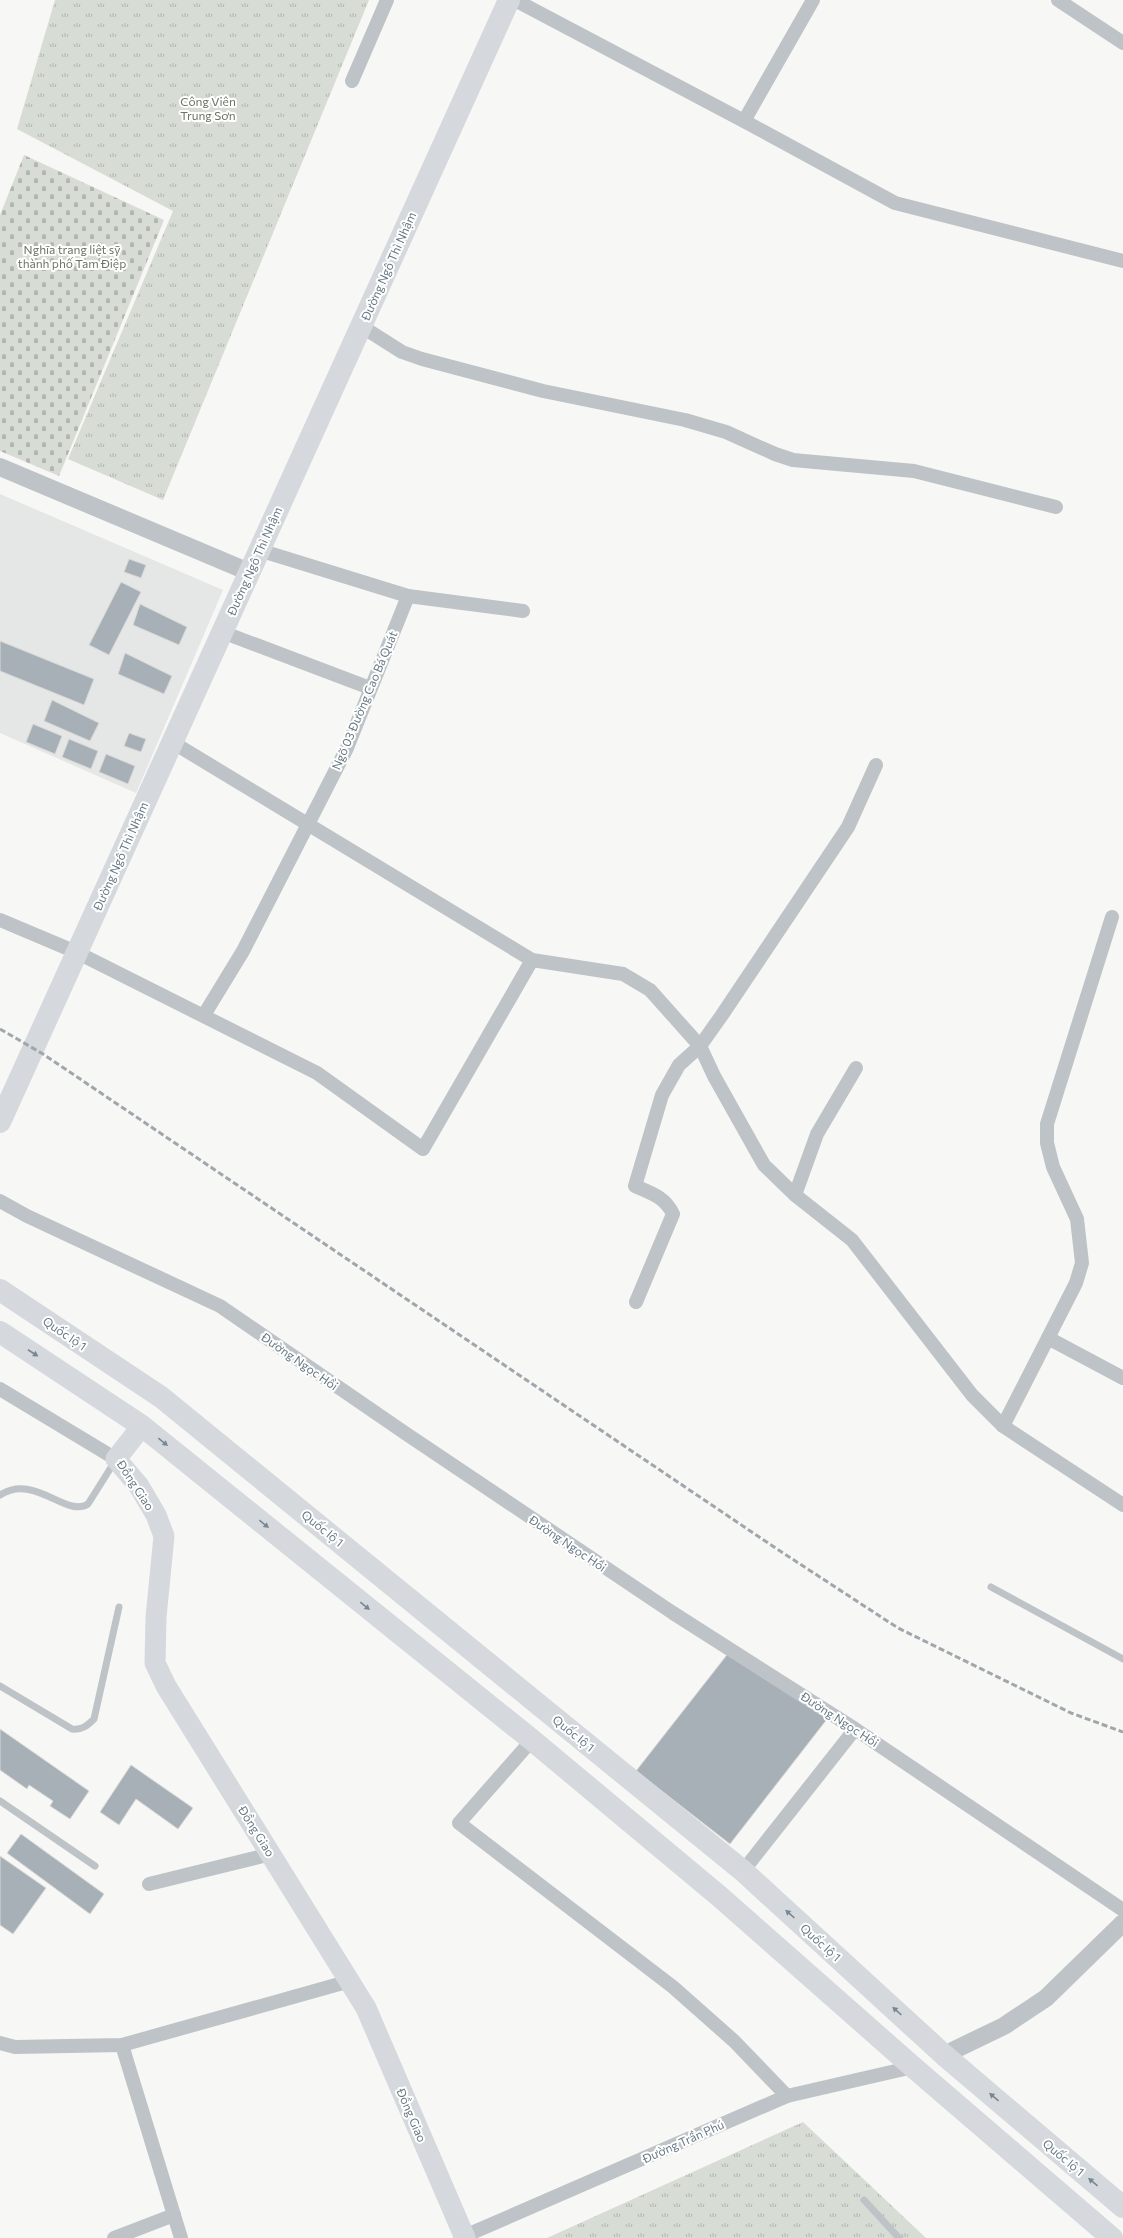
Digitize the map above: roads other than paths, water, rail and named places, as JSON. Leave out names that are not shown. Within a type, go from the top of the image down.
[{"type":"main road","name":"Đường Ngô Thì Nhậm","points":[[0,1122],[509,0]]},
{"type":"main road","name":"Quốc lộ 1","points":[[0,1290],[161,1397],[743,1871],[944,2055],[1123,2207]]},
{"type":"main road","points":[[0,1332],[142,1426],[532,1740],[719,1896],[913,2067],[1112,2238]]},
{"type":"main road","name":"Đồng Giao","points":[[142,1426],[116,1459],[139,1486],[156,1515],[164,1536],[156,1617],[155,1663],[166,1686],[366,2008],[463,2237]]},
{"type":"main road","points":[[913,2067],[944,2055]]},
{"type":"street","points":[[352,81],[387,0]]},
{"type":"street","points":[[515,0],[895,203],[1123,261]]},
{"type":"street","points":[[744,121],[812,0]]},
{"type":"street","points":[[1058,0],[1123,43]]},
{"type":"street","points":[[361,326],[402,352],[422,359],[543,391],[685,420],[726,432],[793,460],[914,472],[1056,507]]},
{"type":"street","points":[[0,467],[249,572]]},
{"type":"street","points":[[259,550],[408,596],[523,611]]},
{"type":"street","name":"Ngõ 03 Đường Cao Bá Quát","points":[[204,1015],[243,951],[347,748],[408,596]]},
{"type":"street","points":[[222,632],[370,688]]},
{"type":"street","points":[[172,742],[532,960],[623,974],[650,990],[700,1046],[714,1076],[764,1165],[795,1195],[852,1240],[972,1395],[1003,1426],[1123,1505]]},
{"type":"street","points":[[636,1302],[673,1214],[668,1203],[662,1198],[634,1186],[662,1095],[679,1065],[700,1046],[848,827],[876,765]]},
{"type":"street","points":[[1003,1426],[1076,1283],[1082,1263],[1077,1219],[1053,1167],[1047,1143],[1047,1124],[1112,917]]},
{"type":"street","points":[[0,920],[76,952],[317,1073],[423,1149],[532,960]]},
{"type":"street","points":[[795,1195],[817,1134],[856,1068]]},
{"type":"street","name":"Đường Ngọc Hồi","points":[[0,1201],[27,1216],[220,1306],[405,1433],[673,1613],[855,1728],[1123,1910]]},
{"type":"street","points":[[1048,1338],[1123,1378]]},
{"type":"street","points":[[0,1388],[116,1459]]},
{"type":"street","points":[[743,1871],[855,1728]]},
{"type":"street","points":[[532,1740],[460,1823],[672,1987],[734,2041],[787,2096]]},
{"type":"street","points":[[149,1884],[271,1854]]},
{"type":"street","points":[[944,2055],[1004,2026],[1046,1998],[1123,1923]]},
{"type":"street","points":[[0,2043],[15,2047],[122,2045],[350,1981]]},
{"type":"street","points":[[122,2045],[181,2238]]},
{"type":"street","name":"Đường Trần Phú","points":[[463,2237],[787,2096],[913,2067]]},
{"type":"street","points":[[114,2238],[174,2214]]},
{"type":"lane","points":[[0,1495],[8,1490],[24,1488],[46,1494],[76,1508],[82,1508],[88,1504],[116,1459]]},
{"type":"lane","points":[[991,1587],[1123,1658]]},
{"type":"lane","points":[[0,1686],[72,1729],[79,1730],[87,1725],[94,1719],[119,1607]]},
{"type":"lane","points":[[0,1801],[95,1866]]},
{"type":"lane","points":[[864,2200],[899,2238]]},
{"type":"railway","points":[[0,1029],[43,1054],[777,1549],[898,1628],[1071,1713],[1123,1732]]},
{"type":"park label","name":"Công Viên Trung Sơn","points":[[208,108]]},
{"type":"park label","name":"Nghĩa trang liệt sỹ thành phố Tam Điệp","points":[[72,256]]}]
